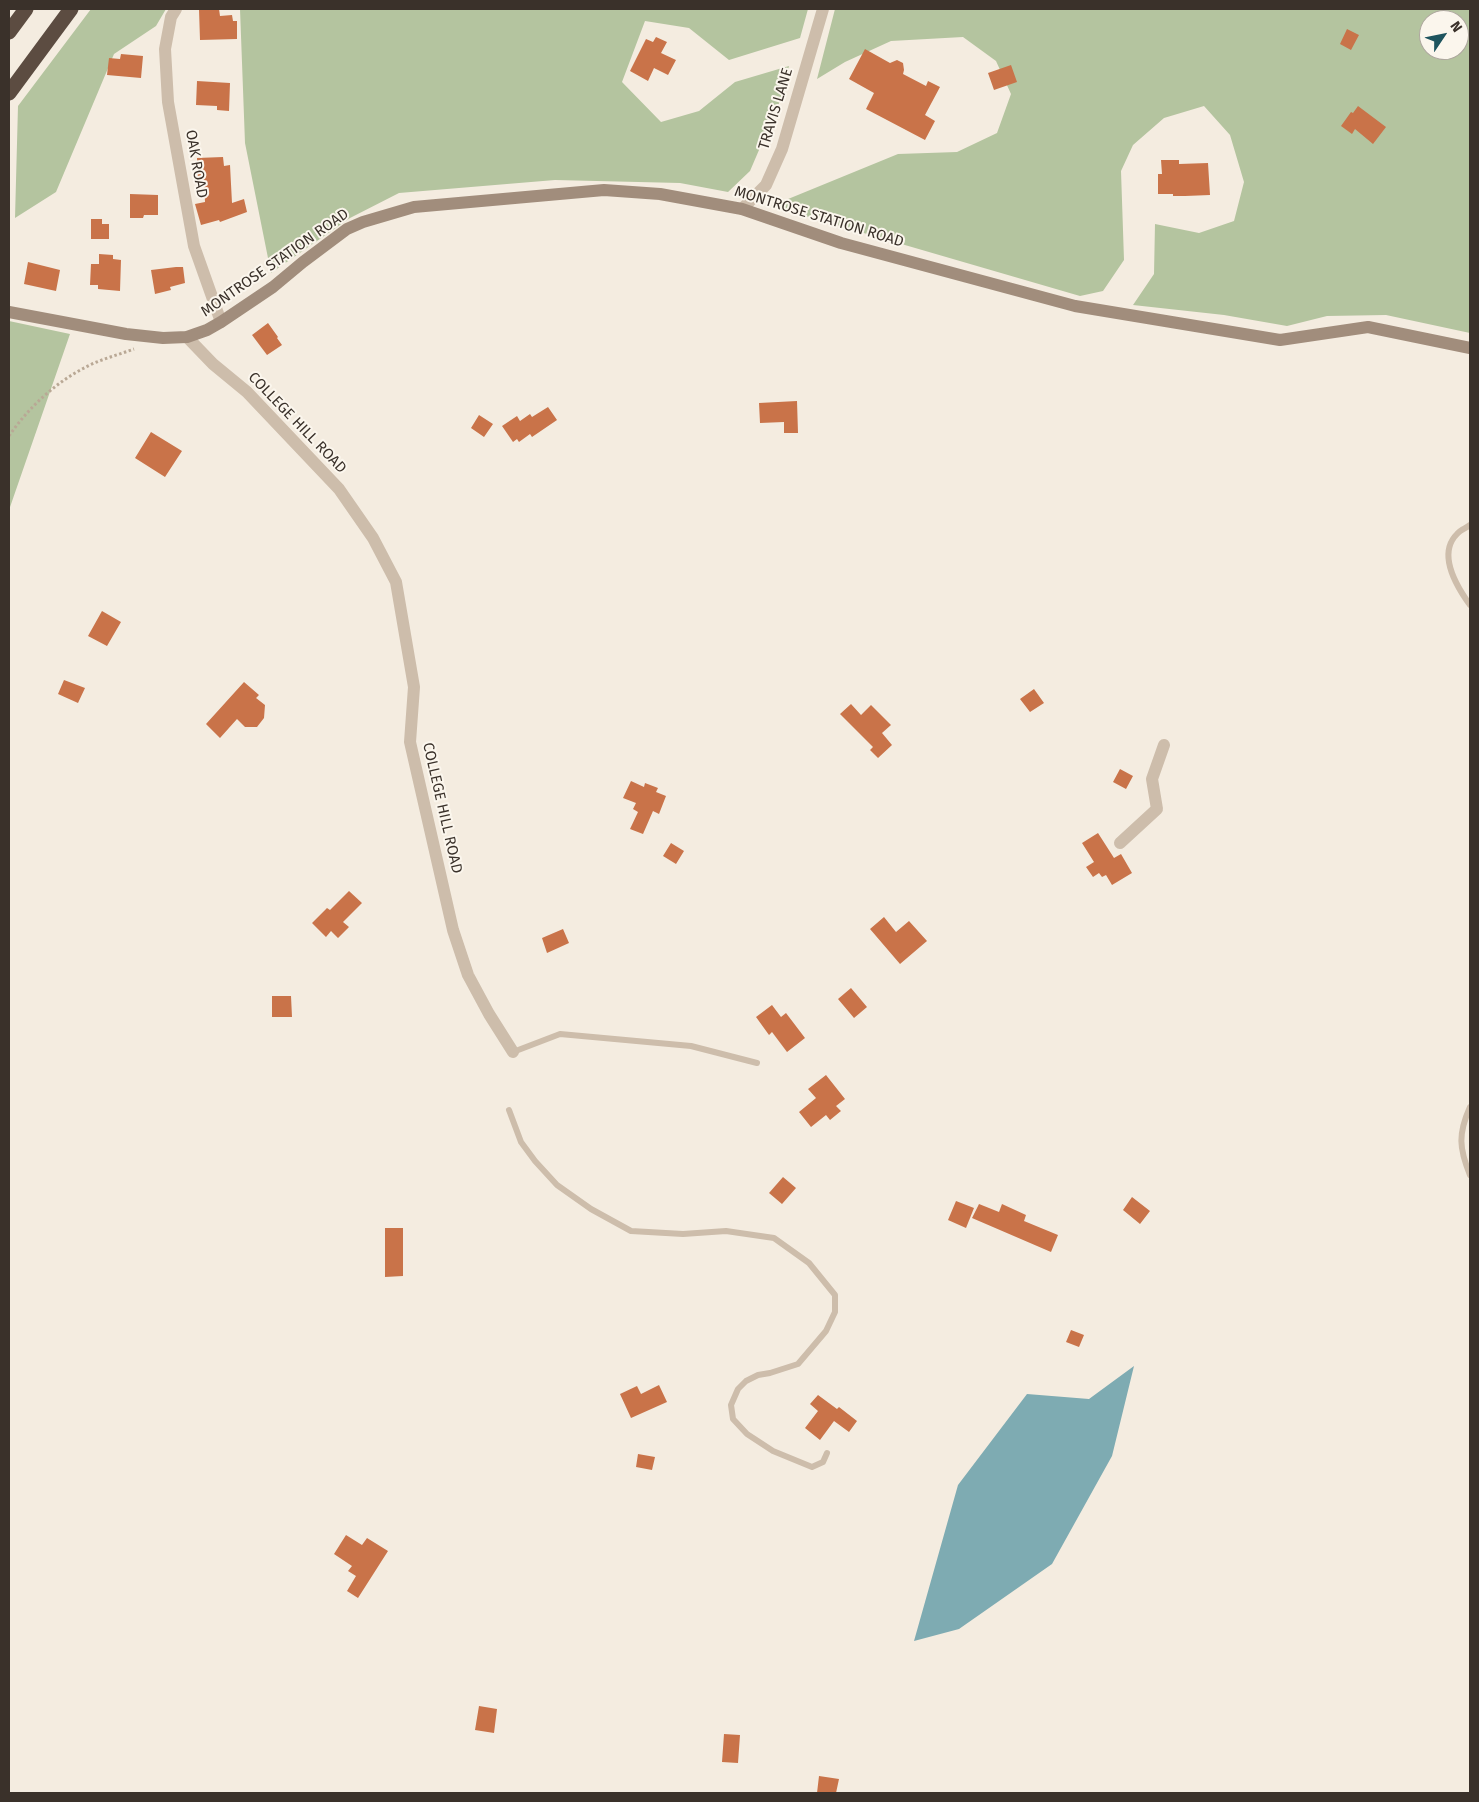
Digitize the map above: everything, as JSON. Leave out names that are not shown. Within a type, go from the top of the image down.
[{"type":"highway","points":[[9,32],[26,9]]},
{"type":"highway","points":[[9,93],[71,9]]},
{"type":"street","name":"OAK ROAD","points":[[176,9],[171,16],[165,49],[168,102],[194,246],[221,322]]},
{"type":"street","name":"TRAVIS LANE","points":[[742,209],[766,185],[782,149],[824,9]]},
{"type":"street","name":"MONTROSE STATION ROAD","points":[[9,312],[126,334],[163,338],[187,337],[207,330],[221,322],[273,287],[347,229],[363,222],[414,207],[604,190],[660,194],[742,209],[842,243],[1075,306],[1280,340],[1368,327],[1470,348]]},
{"type":"street","name":"COLLEGE HILL ROAD","points":[[187,337],[213,364],[247,392],[339,489],[374,538],[396,582],[414,687],[410,742],[453,930],[468,975],[489,1014],[513,1052]]},
{"type":"street","points":[[1120,843],[1157,809],[1152,779],[1164,745]]},
{"type":"lane","points":[[1470,525],[1457,534],[1449,548],[1450,566],[1457,587],[1470,605]]},
{"type":"lane","points":[[513,1052],[560,1034],[691,1046],[757,1063]]},
{"type":"lane","points":[[1470,1108],[1460,1134],[1464,1159],[1470,1175]]},
{"type":"lane","points":[[509,1110],[521,1142],[557,1185],[591,1209],[631,1231],[683,1234],[726,1231],[774,1238],[809,1263],[835,1295],[835,1312],[826,1331],[798,1364],[770,1373],[758,1374],[746,1381],[738,1389],[731,1405],[733,1419],[747,1434],[774,1451],[812,1467],[823,1462],[827,1453]]},
{"type":"path","points":[[9,436],[21,418],[67,377],[88,366],[138,348]]},
{"type":"green space","points":[[91,9],[166,9],[156,26],[114,54],[56,192],[15,218],[18,106]]},
{"type":"green space","points":[[240,9],[808,9],[800,38],[729,60],[689,28],[645,21],[622,82],[661,122],[699,111],[735,82],[789,66],[780,101],[750,171],[728,192],[680,183],[555,180],[399,193],[350,218],[271,273],[245,143]]},
{"type":"green space","points":[[835,9],[1470,9],[1470,333],[1386,315],[1327,316],[1287,326],[1224,315],[1133,305],[1154,274],[1155,224],[1199,233],[1234,221],[1244,182],[1230,135],[1204,106],[1164,118],[1133,145],[1121,171],[1124,260],[1103,291],[1080,296],[771,206],[898,154],[957,152],[997,133],[1011,94],[996,61],[963,37],[891,41],[845,62],[817,79]]},
{"type":"green space","points":[[9,321],[70,334],[9,510]]},
{"type":"water","points":[[1134,1366],[1112,1456],[1052,1564],[959,1629],[914,1641],[958,1485],[1027,1394],[1089,1399]]},
{"type":"building","points":[[199,9],[219,9],[220,16],[232,15],[233,21],[237,21],[237,39],[200,40]]},
{"type":"building","points":[[1347,29],[1359,35],[1351,50],[1340,44]]},
{"type":"building","points":[[656,37],[667,42],[661,53],[676,60],[668,75],[654,68],[648,81],[630,71],[646,39],[653,42]]},
{"type":"building","points":[[865,49],[890,63],[897,60],[903,63],[903,74],[926,86],[928,81],[940,87],[925,115],[935,121],[925,140],[866,109],[874,93],[849,79]]},
{"type":"building","points":[[121,54],[143,56],[141,78],[107,75],[109,58],[120,59]]},
{"type":"building","points":[[1011,65],[1017,82],[994,90],[988,73]]},
{"type":"building","points":[[197,81],[230,83],[229,111],[217,110],[217,106],[196,105]]},
{"type":"building","points":[[1358,106],[1386,127],[1373,144],[1355,129],[1352,134],[1341,126]]},
{"type":"building","points":[[223,157],[224,166],[230,165],[232,203],[244,199],[247,212],[220,222],[219,220],[201,225],[195,204],[205,202],[204,180],[198,180],[197,158]]},
{"type":"building","points":[[1161,160],[1179,160],[1179,164],[1208,163],[1210,195],[1173,196],[1173,194],[1158,194],[1158,174],[1162,174]]},
{"type":"building","points":[[130,194],[158,195],[158,215],[130,218]]},
{"type":"building","points":[[91,219],[102,219],[102,224],[109,224],[109,239],[91,239]]},
{"type":"building","points":[[99,254],[113,255],[113,259],[121,260],[120,291],[98,289],[98,285],[90,285],[91,264],[99,264]]},
{"type":"building","points":[[28,262],[60,270],[56,291],[24,284]]},
{"type":"building","points":[[183,267],[185,283],[170,287],[171,290],[155,294],[151,270]]},
{"type":"building","points":[[268,323],[282,345],[267,355],[252,335]]},
{"type":"building","points":[[797,401],[798,433],[784,433],[784,422],[760,423],[759,403]]},
{"type":"building","points":[[548,407],[557,420],[532,437],[530,434],[519,442],[517,439],[513,442],[502,426],[517,416],[520,421],[530,414],[532,417]]},
{"type":"building","points":[[479,415],[493,424],[484,437],[471,428]]},
{"type":"building","points":[[151,432],[182,451],[165,477],[135,458]]},
{"type":"building","points":[[102,611],[121,622],[107,646],[88,636]]},
{"type":"building","points":[[64,680],[85,688],[78,703],[58,694]]},
{"type":"building","points":[[244,682],[259,695],[256,698],[265,705],[264,718],[257,727],[245,727],[237,719],[220,738],[206,724]]},
{"type":"building","points":[[1034,689],[1044,703],[1030,712],[1020,699]]},
{"type":"building","points":[[851,704],[861,715],[871,705],[891,725],[882,733],[892,745],[878,758],[870,750],[873,747],[840,714]]},
{"type":"building","points":[[1120,769],[1133,776],[1126,789],[1113,782]]},
{"type":"building","points":[[631,781],[644,787],[645,783],[658,788],[656,792],[666,796],[659,814],[653,811],[643,834],[630,829],[638,812],[633,809],[636,803],[623,798]]},
{"type":"building","points":[[1098,833],[1114,858],[1121,854],[1132,873],[1112,885],[1106,875],[1102,877],[1099,873],[1093,877],[1086,867],[1094,862],[1082,843]]},
{"type":"building","points":[[671,843],[684,851],[676,864],[663,856]]},
{"type":"building","points":[[349,891],[362,903],[343,922],[349,927],[338,938],[331,931],[326,937],[312,923],[327,908],[330,910]]},
{"type":"building","points":[[884,917],[896,932],[909,921],[927,941],[900,964],[870,929]]},
{"type":"building","points":[[563,929],[569,943],[547,953],[542,938]]},
{"type":"building","points":[[851,988],[867,1007],[854,1018],[838,999]]},
{"type":"building","points":[[272,996],[291,996],[292,1017],[272,1017]]},
{"type":"building","points":[[772,1005],[781,1017],[786,1013],[805,1038],[787,1052],[772,1032],[769,1035],[756,1017]]},
{"type":"building","points":[[826,1075],[845,1099],[836,1106],[841,1111],[830,1120],[826,1115],[811,1127],[799,1112],[816,1098],[808,1089]]},
{"type":"building","points":[[783,1177],[796,1188],[782,1204],[769,1193]]},
{"type":"building","points":[[1132,1197],[1150,1211],[1140,1224],[1123,1210]]},
{"type":"building","points":[[956,1201],[974,1208],[966,1228],[948,1220]]},
{"type":"building","points":[[979,1204],[999,1212],[1002,1204],[1026,1215],[1024,1221],[1058,1235],[1051,1252],[972,1218]]},
{"type":"building","points":[[385,1228],[403,1228],[403,1276],[385,1277]]},
{"type":"building","points":[[1071,1330],[1084,1335],[1079,1347],[1066,1342]]},
{"type":"building","points":[[659,1385],[667,1402],[631,1418],[620,1394],[637,1386],[641,1394]]},
{"type":"building","points":[[818,1395],[837,1409],[839,1407],[857,1421],[849,1432],[834,1421],[820,1440],[805,1428],[818,1411],[810,1404]]},
{"type":"building","points":[[638,1454],[655,1457],[652,1470],[636,1467]]},
{"type":"building","points":[[346,1535],[362,1545],[367,1538],[388,1551],[358,1598],[347,1591],[356,1576],[348,1571],[352,1566],[334,1554]]},
{"type":"building","points":[[479,1706],[497,1709],[494,1733],[475,1730]]},
{"type":"building","points":[[724,1734],[740,1735],[738,1763],[722,1762]]},
{"type":"building","points":[[819,1776],[839,1779],[836,1793],[817,1793]]}]
